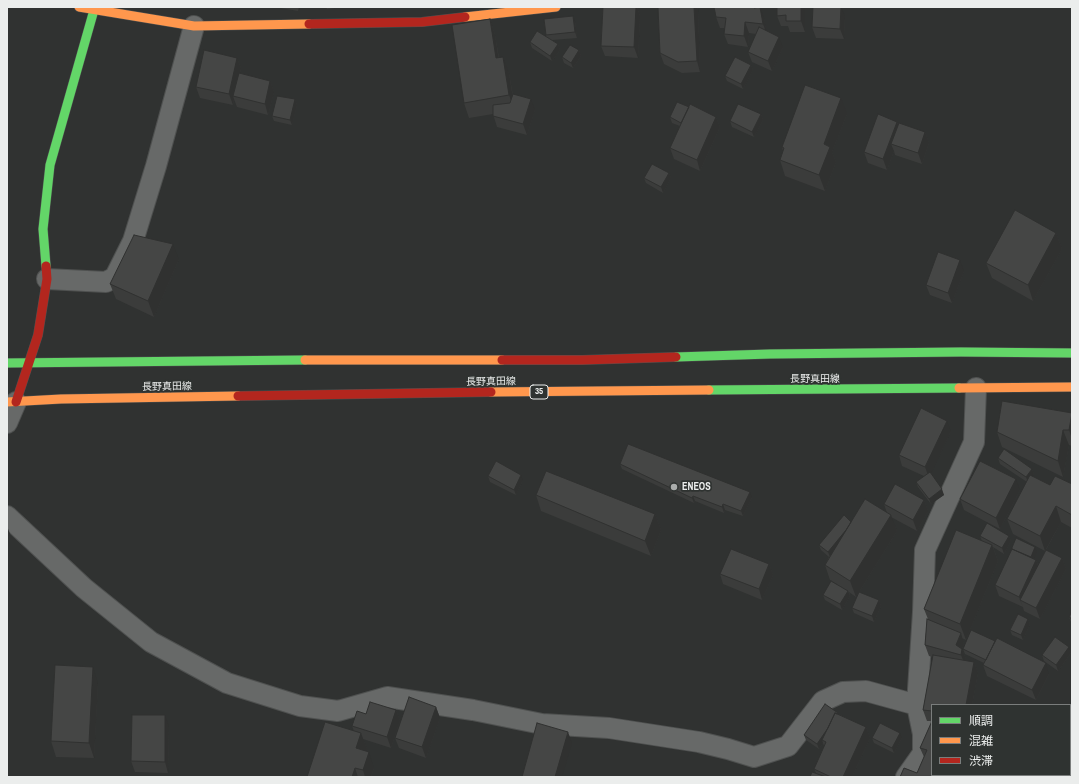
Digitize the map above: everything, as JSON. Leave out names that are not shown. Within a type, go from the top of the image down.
[{"type":"main road","points":[[11,402],[30,362],[38,335],[47,279],[43,229],[50,165],[89,8],[194,26],[422,22],[556,7]]},
{"type":"main road","points":[[7,363],[324,360],[582,360],[770,354],[1072,352]]},
{"type":"main road","name":"長野真田線","points":[[11,402],[61,399],[1072,387]]},
{"type":"street","points":[[47,279],[106,282],[115,277],[136,234],[194,26]]},
{"type":"street","points":[[906,777],[923,753],[923,734],[927,725],[917,705],[924,612],[925,550],[974,442],[976,388]]},
{"type":"street","points":[[7,423],[11,402]]},
{"type":"street","points":[[7,516],[84,588],[151,642],[227,683],[300,706],[338,711],[387,697],[473,710],[542,724],[608,728],[700,742],[754,757],[788,746],[823,700],[843,692],[866,691],[917,705]]},
{"type":"building","points":[[603,7],[636,7],[634,47],[601,46]]},
{"type":"building","points":[[658,7],[694,7],[697,61],[678,62],[660,53]]},
{"type":"building","points":[[714,7],[760,7],[763,24],[745,22],[744,36],[724,34],[726,18],[716,17]]},
{"type":"building","points":[[777,7],[801,7],[801,21],[786,21],[786,15],[777,16]]},
{"type":"building","points":[[813,7],[841,7],[840,29],[812,27]]},
{"type":"building","points":[[573,16],[575,32],[546,35],[544,19]]},
{"type":"building","points":[[490,19],[496,58],[503,57],[509,95],[464,103],[452,25]]},
{"type":"building","points":[[759,27],[779,37],[768,61],[748,52]]},
{"type":"building","points":[[537,31],[558,44],[550,56],[530,42]]},
{"type":"building","points":[[570,45],[579,50],[571,63],[562,57]]},
{"type":"building","points":[[204,50],[237,58],[229,94],[196,87]]},
{"type":"building","points":[[735,57],[751,65],[741,84],[725,76]]},
{"type":"building","points":[[239,73],[270,81],[265,104],[233,96]]},
{"type":"building","points":[[805,85],[841,98],[824,144],[830,147],[819,175],[780,160],[784,148],[782,147]]},
{"type":"building","points":[[513,94],[531,99],[523,124],[493,116],[493,105],[510,103]]},
{"type":"building","points":[[277,96],[295,99],[290,120],[272,116]]},
{"type":"building","points":[[677,102],[689,107],[681,123],[670,117]]},
{"type":"building","points":[[690,104],[716,117],[697,160],[670,148]]},
{"type":"building","points":[[738,104],[761,114],[752,132],[730,121]]},
{"type":"building","points":[[878,114],[897,122],[883,159],[864,152]]},
{"type":"building","points":[[899,123],[925,132],[918,153],[891,144]]},
{"type":"building","points":[[652,164],[669,173],[661,187],[644,178]]},
{"type":"building","points":[[1015,210],[1056,233],[1028,285],[986,263]]},
{"type":"building","points":[[134,235],[173,244],[148,301],[110,284]]},
{"type":"building","points":[[938,252],[960,260],[948,293],[926,285]]},
{"type":"building","points":[[1002,401],[1072,413],[1069,430],[1063,430],[1058,461],[997,432]]},
{"type":"building","points":[[921,408],[947,421],[925,467],[899,455]]},
{"type":"building","points":[[628,444],[750,492],[741,511],[723,504],[722,507],[693,496],[692,498],[620,464]]},
{"type":"building","points":[[1004,449],[1032,469],[1026,477],[998,458]]},
{"type":"building","points":[[496,461],[521,475],[514,490],[488,476]]},
{"type":"building","points":[[980,461],[1016,479],[996,518],[960,499]]},
{"type":"building","points":[[546,471],[655,514],[645,541],[536,495]]},
{"type":"building","points":[[930,472],[942,489],[929,499],[916,482]]},
{"type":"building","points":[[1030,475],[1050,485],[1055,476],[1072,484],[1072,515],[1056,506],[1040,536],[1007,519]]},
{"type":"building","points":[[895,484],[924,500],[913,520],[884,504]]},
{"type":"building","points":[[865,499],[891,515],[850,581],[825,565]]},
{"type":"building","points":[[844,515],[851,522],[828,552],[819,545]]},
{"type":"building","points":[[987,523],[1009,536],[1002,548],[980,536]]},
{"type":"building","points":[[956,530],[992,545],[960,624],[924,609]]},
{"type":"building","points":[[1016,538],[1035,547],[1031,557],[1012,549],[1011,550]]},
{"type":"building","points":[[731,549],[769,564],[759,589],[720,574]]},
{"type":"building","points":[[1012,549],[1036,560],[1019,597],[995,585]]},
{"type":"building","points":[[1046,550],[1062,558],[1036,608],[1020,600]]},
{"type":"building","points":[[831,581],[848,591],[840,604],[823,595]]},
{"type":"building","points":[[859,592],[879,600],[872,616],[852,608]]},
{"type":"building","points":[[1072,611],[1072,619],[1069,617]]},
{"type":"building","points":[[1018,614],[1028,619],[1021,635],[1010,630]]},
{"type":"building","points":[[927,619],[961,633],[956,645],[962,649],[961,655],[925,645]]},
{"type":"building","points":[[971,630],[995,641],[986,660],[963,649]]},
{"type":"building","points":[[1055,637],[1069,647],[1056,665],[1042,655]]},
{"type":"building","points":[[997,638],[1046,663],[1032,690],[983,665]]},
{"type":"building","points":[[933,655],[974,662],[966,704],[931,704],[931,711],[923,710]]},
{"type":"building","points":[[55,665],[93,667],[89,743],[51,741]]},
{"type":"building","points":[[409,697],[436,707],[422,747],[395,738]]},
{"type":"building","points":[[370,702],[396,710],[387,737],[352,726],[357,711],[366,714]]},
{"type":"building","points":[[825,704],[838,713],[835,713],[828,728],[817,744],[804,735]]},
{"type":"building","points":[[835,713],[866,727],[843,777],[831,777],[814,769],[826,742],[822,740]]},
{"type":"building","points":[[132,715],[165,715],[165,762],[131,761]]},
{"type":"building","points":[[325,722],[361,733],[356,748],[369,752],[363,770],[355,768],[352,777],[307,777]]},
{"type":"building","points":[[537,723],[568,732],[555,777],[522,777]]},
{"type":"building","points":[[880,723],[900,733],[892,748],[872,738]]},
{"type":"building","points":[[931,723],[931,776],[954,777],[900,777],[904,768],[917,773],[927,750],[920,748]]},
{"type":"building","points":[[812,772],[826,777],[810,777]]},
{"type":"traffic: fast","points":[[46,266],[43,229],[50,165],[94,10]]},
{"type":"traffic: fast","points":[[676,357],[770,354],[961,352],[1072,353]]},
{"type":"traffic: fast","points":[[7,363],[305,360]]},
{"type":"traffic: fast","points":[[709,390],[959,388]]},
{"type":"traffic: slow","points":[[79,7],[194,26],[309,24]]},
{"type":"traffic: slow","points":[[465,17],[556,7]]},
{"type":"traffic: slow","points":[[305,360],[502,360]]},
{"type":"traffic: slow","points":[[959,388],[1072,387]]},
{"type":"traffic: slow","points":[[491,392],[709,390]]},
{"type":"traffic: slow","points":[[7,402],[61,399],[238,396]]},
{"type":"traffic: jam","points":[[309,24],[422,22],[465,17]]},
{"type":"traffic: jam","points":[[16,402],[38,335],[47,279],[46,266]]},
{"type":"traffic: jam","points":[[502,360],[582,360],[676,357]]},
{"type":"traffic: jam","points":[[238,396],[491,392]]},
{"type":"place","name":"ENEOS","points":[[674,487]]}]
